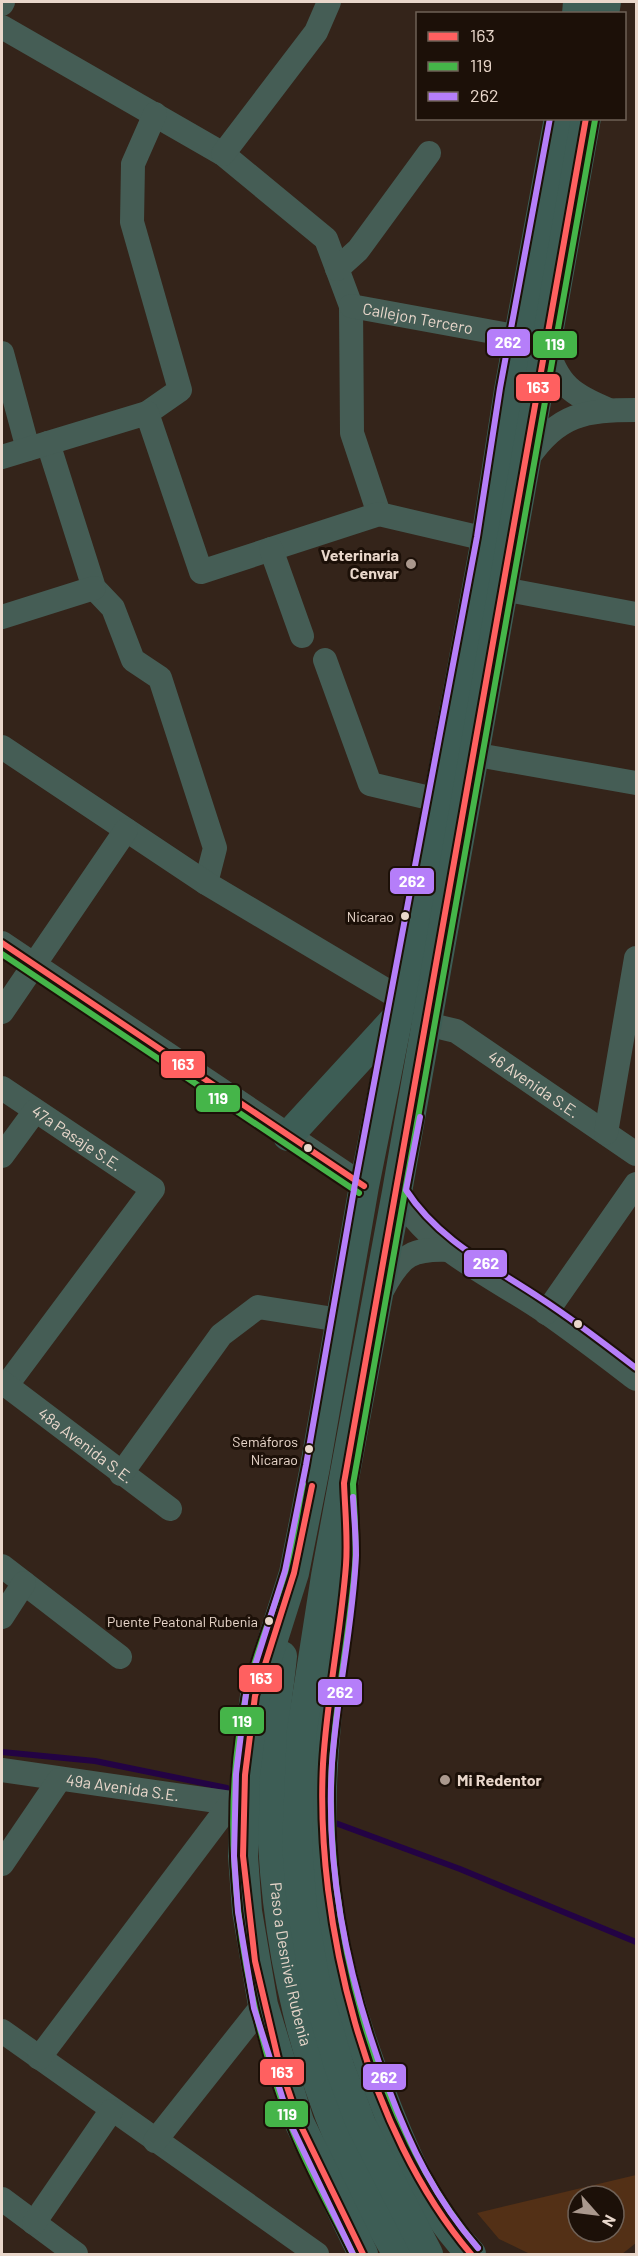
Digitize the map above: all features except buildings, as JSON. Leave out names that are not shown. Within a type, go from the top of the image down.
[{"type":"main road","points":[[288,1729],[315,1634],[344,1483],[427,1024],[472,754],[527,459],[533,342],[559,120]]},
{"type":"main road","points":[[363,2254],[299,2122],[263,2005],[247,1911],[237,1805],[255,1696],[291,1585],[315,1467],[364,1186],[400,1007],[486,539],[586,120]]},
{"type":"main road","points":[[288,1136],[400,1007]]},
{"type":"main road","points":[[344,1483],[346,1562],[324,1743],[322,1790],[322,1838],[334,1942],[353,2014],[404,2152],[419,2186],[471,2254]]},
{"type":"main road","points":[[288,1729],[291,1585]]},
{"type":"main road","name":"Paso a Desnivel Rubenia","points":[[288,1729],[273,1854],[276,1901],[290,1982],[302,2031],[328,2108],[364,2190],[398,2254]]},
{"type":"main road","name":"Paso a Desnivel Rubenia","points":[[288,1729],[302,1908],[316,1987],[339,2066],[361,2124],[428,2254]]},
{"type":"street","points":[[223,154],[316,32],[329,2]]},
{"type":"street","points":[[2,27],[223,154],[327,239],[351,306],[352,433],[379,513]]},
{"type":"street","points":[[2,457],[147,413],[180,390],[132,222],[133,164],[155,114]]},
{"type":"street","points":[[337,268],[358,250],[429,153]]},
{"type":"street","name":"Callejon Tercero","points":[[351,306],[533,342]]},
{"type":"street","points":[[533,342],[570,391],[609,410]]},
{"type":"street","points":[[2,353],[94,588],[113,608],[133,660],[160,678],[215,848],[206,883]]},
{"type":"street","points":[[527,459],[543,435],[554,427],[580,416],[609,410],[636,411]]},
{"type":"street","points":[[147,413],[201,572],[379,513],[486,539]]},
{"type":"street","points":[[272,549],[302,636]]},
{"type":"street","points":[[2,618],[94,588]]},
{"type":"street","points":[[503,589],[636,614]]},
{"type":"street","points":[[325,660],[370,784],[438,800]]},
{"type":"street","points":[[2,747],[206,883],[400,1007]]},
{"type":"street","points":[[472,754],[636,783]]},
{"type":"street","points":[[2,1012],[126,830]]},
{"type":"street","points":[[2,943],[364,1186]]},
{"type":"street","points":[[606,1134],[636,958]]},
{"type":"street","name":"46 Avenida S.E.","points":[[427,1024],[456,1031],[636,1154]]},
{"type":"street","name":"47a Pasaje S.E.","points":[[2,1088],[153,1189],[4,1384]]},
{"type":"street","points":[[2,1156],[35,1111]]},
{"type":"street","points":[[546,1313],[636,1184]]},
{"type":"street","points":[[397,1192],[412,1217],[451,1250],[546,1313],[636,1379]]},
{"type":"street","points":[[376,1302],[391,1273],[402,1259],[422,1250],[451,1250]]},
{"type":"street","points":[[121,1474],[221,1335],[258,1307],[340,1320]]},
{"type":"street","name":"48a Avenida S.E.","points":[[4,1384],[121,1474],[171,1509]]},
{"type":"street","points":[[2,1566],[120,1657]]},
{"type":"street","points":[[2,1617],[24,1583]]},
{"type":"street","name":"49a Avenida S.E.","points":[[2,1770],[237,1805]]},
{"type":"street","points":[[2,1864],[59,1780]]},
{"type":"street","points":[[39,2058],[237,1805]]},
{"type":"street","points":[[154,2141],[263,2005]]},
{"type":"street","points":[[2,2031],[111,2111],[317,2254]]},
{"type":"street","points":[[34,2223],[111,2111]]},
{"type":"street","points":[[2,2199],[73,2253]]},
{"type":"shaded area","points":[[636,2175],[636,2243],[622,2254],[530,2254],[499,2239],[477,2213],[566,2192],[566,2244],[626,2244],[626,2184],[598,2184]]},
{"type":"waterway","points":[[2,1752],[95,1761],[227,1788]]},
{"type":"waterway","points":[[330,1821],[460,1869],[636,1942]]},
{"type":"transit line","name":"262","points":[[353,2254],[291,2125],[254,2008],[238,1912],[234,1856],[236,1774],[246,1694],[285,1571],[306,1465],[355,1184],[477,537],[500,388],[550,120]]},
{"type":"transit line","name":"163","points":[[471,2254],[434,2204],[403,2148],[376,2087],[355,2023],[339,1956],[328,1890],[323,1825],[323,1764],[346,1565],[344,1483],[586,120]]},
{"type":"transit line","name":"119","points":[[478,2248],[442,2199],[410,2144],[384,2083],[363,2019],[347,1953],[337,1888],[331,1824],[332,1763],[355,1565],[353,1484],[595,120]]},
{"type":"transit line","name":"163","points":[[2,943],[364,1186]]},
{"type":"transit line","name":"119","points":[[2,954],[359,1193]]},
{"type":"transit line","name":"262","points":[[420,1117],[406,1190],[419,1208],[434,1224],[467,1251],[565,1315],[636,1368]]},
{"type":"transit line","name":"119","points":[[303,1484],[285,1573],[254,1664],[246,1695],[238,1748],[234,1802],[234,1857],[238,1912],[246,1966],[273,2073],[297,2140],[353,2254]]},
{"type":"transit line","name":"163","points":[[312,1486],[294,1573],[255,1696],[245,1775],[243,1856],[255,1961],[279,2063],[299,2122],[363,2254]]},
{"type":"transit line","name":"262","points":[[353,1497],[356,1548],[354,1581],[332,1763],[332,1846],[342,1928],[361,2008],[405,2130],[437,2192],[478,2248]]},
{"type":"place","name":"Veterinaria Cenvar","points":[[411,564]]},
{"type":"place","name":"Nicarao","points":[[405,916]]},
{"type":"place","name":"Semáforos Nicarao","points":[[309,1449]]},
{"type":"place","name":"Puente Peatonal Rubenia","points":[[269,1621]]},
{"type":"place","name":"Mi Redentor","points":[[445,1780]]}]
